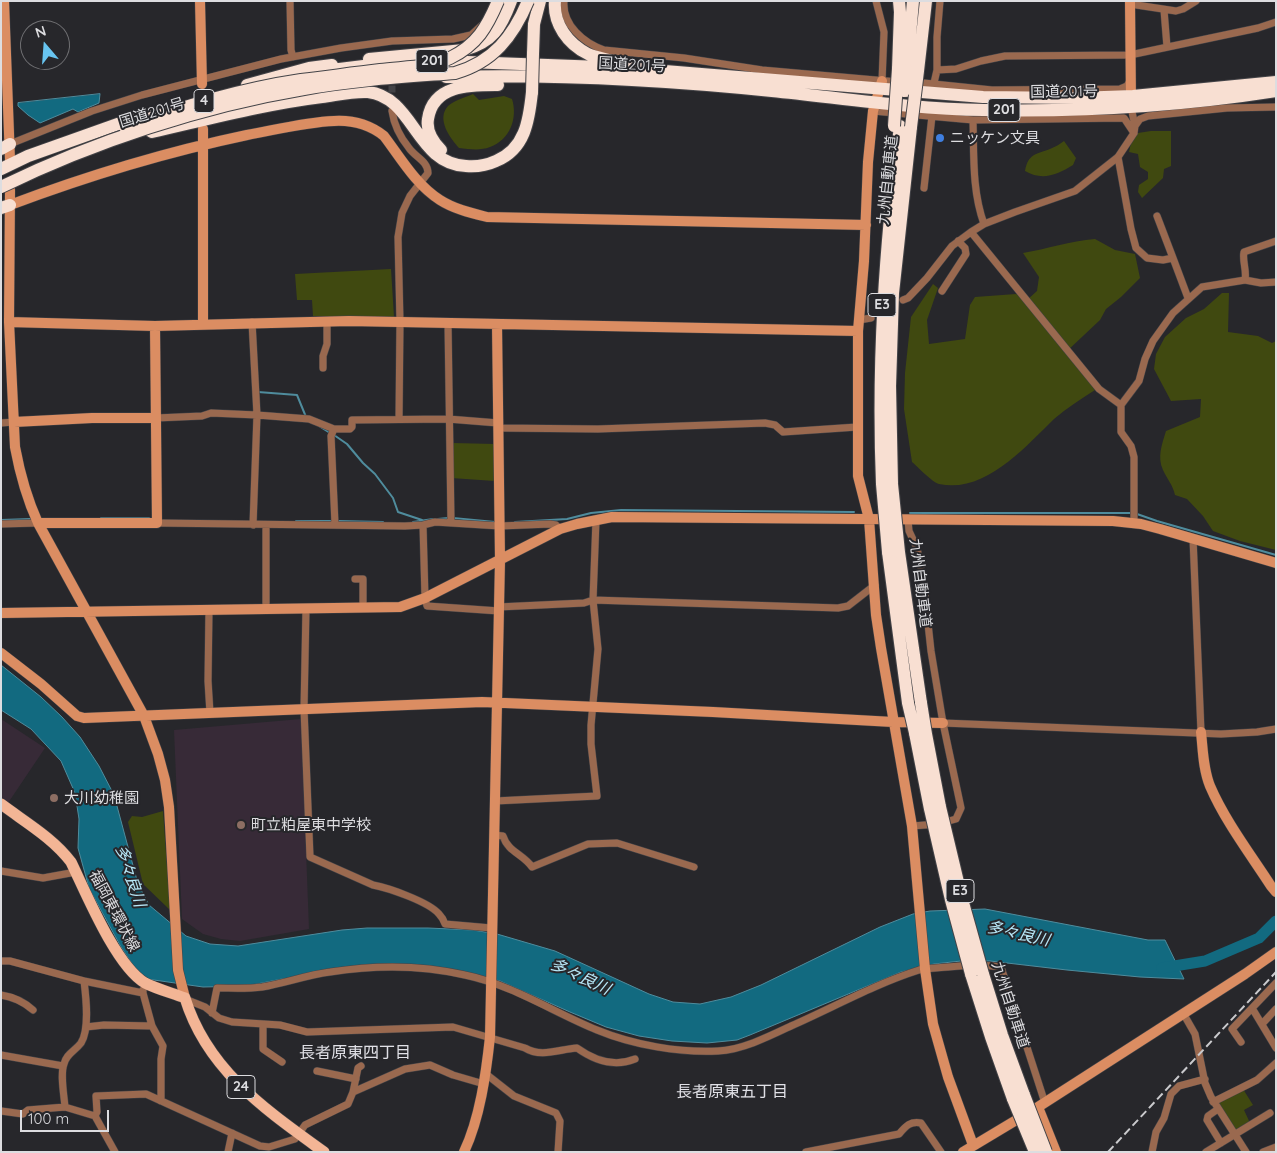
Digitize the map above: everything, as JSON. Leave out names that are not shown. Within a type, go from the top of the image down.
[{"type":"highway","points":[[231,89],[309,68],[378,58],[464,50],[479,46],[492,36],[503,23],[511,1]]},
{"type":"highway","points":[[149,130],[152,132],[301,99],[368,92],[382,96],[399,109],[433,153],[448,163],[479,167],[503,158],[522,139],[527,127],[529,54],[527,1]]},
{"type":"highway","points":[[4,189],[52,163],[106,142],[207,111],[301,89],[415,71],[454,72],[480,63],[492,54],[509,36],[517,24],[527,1]]},
{"type":"highway","points":[[529,54],[540,1]]},
{"type":"highway","points":[[554,1],[556,18],[562,32],[573,44],[589,54],[611,60],[628,68]]},
{"type":"highway","points":[[899,1],[907,70],[902,126]]},
{"type":"highway","name":"九州自動車道","points":[[887,484],[893,293],[902,126],[913,1]]},
{"type":"highway","name":"九州自動車道","points":[[907,70],[926,1]]},
{"type":"highway","points":[[415,71],[450,58],[480,36],[488,23],[493,2]]},
{"type":"highway","name":"国道201号","points":[[6,165],[125,120],[183,101],[231,89],[350,67],[431,61],[628,68],[880,85],[983,97],[1076,98],[1132,102]]},
{"type":"highway","name":"4","points":[[1,178],[79,144],[196,103],[290,82],[380,70],[415,71]]},
{"type":"highway","name":"国道201号","points":[[4,189],[29,176],[89,151],[149,130],[229,107],[314,89],[397,80],[476,76],[564,77],[771,91],[875,106],[983,110],[1132,102],[1229,93],[1276,91]]},
{"type":"highway","name":"201","points":[[1229,93],[1276,76]]},
{"type":"highway","points":[[529,92],[520,127],[505,148],[493,155],[481,160],[453,158],[433,142],[427,123],[429,111],[434,101],[445,92],[456,88],[476,85],[599,84],[640,81]]},
{"type":"highway","name":"国道201号","points":[[1229,93],[1276,82]]},
{"type":"highway","name":"201","points":[[1229,93],[1244,100],[1276,96]]},
{"type":"highway","name":"九州自動車道","points":[[902,126],[891,197],[880,337],[880,436],[894,552],[915,703],[935,808],[962,898],[977,974],[1002,1035],[1035,1152]]},
{"type":"highway","name":"九州自動車道","points":[[1018,1097],[1046,1152]]},
{"type":"main road","name":"福岡東環状線","points":[[1,804],[65,853],[99,921],[144,988],[185,998]]},
{"type":"main road","name":"24","points":[[185,998],[193,1023],[215,1059],[244,1091],[324,1152]]},
{"type":"street","points":[[4,1],[7,111],[6,165]]},
{"type":"street","points":[[200,1],[202,82]]},
{"type":"street","points":[[290,1],[293,57]]},
{"type":"street","points":[[564,1],[567,17],[574,31],[592,46],[604,50],[684,58],[880,85],[934,83],[992,90],[1120,89],[1127,86],[1131,79]]},
{"type":"street","points":[[876,1],[884,32],[880,85],[875,106],[868,162],[866,224],[858,326],[858,476],[870,519],[876,615],[912,826],[933,1024],[940,1052],[973,1145]]},
{"type":"street","points":[[934,83],[937,70],[940,1]]},
{"type":"street","points":[[1134,129],[1130,55],[1130,3],[1164,10],[1182,10],[1196,1]]},
{"type":"street","points":[[6,146],[92,111],[142,95],[202,82],[293,57],[392,41],[453,39],[471,35],[482,24],[493,2]]},
{"type":"street","points":[[1164,10],[1167,47]]},
{"type":"street","points":[[937,70],[956,69],[1005,56],[1130,55],[1258,28],[1276,22]]},
{"type":"street","points":[[392,41],[392,51]]},
{"type":"street","points":[[875,106],[932,116],[973,120],[1124,118],[1134,129]]},
{"type":"street","points":[[903,300],[908,298],[927,278],[952,246],[971,232],[984,224],[1075,191],[1118,157],[1140,118],[1227,108],[1276,107]]},
{"type":"street","points":[[392,111],[394,123],[410,149],[426,164],[428,169],[428,173],[410,196],[402,213],[398,237],[400,322],[399,419]]},
{"type":"street","points":[[924,188],[932,116]]},
{"type":"street","points":[[6,206],[99,174],[202,145],[278,129],[334,120],[353,122],[376,130],[384,136],[420,183],[439,200],[462,210],[487,217],[866,224]]},
{"type":"street","points":[[973,120],[976,191],[978,207],[984,224]]},
{"type":"street","points":[[203,129],[203,324]]},
{"type":"street","points":[[1118,157],[1136,248],[1147,258],[1163,260],[1173,258]]},
{"type":"street","points":[[4,189],[6,206],[5,322],[15,447],[19,466],[31,508],[38,524],[144,716],[158,754],[167,793],[175,918],[181,986],[185,998],[206,1007],[219,1018],[232,1022],[280,1026],[307,1032],[453,1027],[540,1053],[577,1048],[595,1059],[606,1062],[624,1063],[635,1059]]},
{"type":"street","points":[[1158,216],[1188,298]]},
{"type":"street","points":[[971,232],[1099,389],[1121,405]]},
{"type":"street","points":[[942,291],[966,254],[965,248],[958,241]]},
{"type":"street","points":[[1245,280],[1247,273],[1243,256],[1244,252],[1276,241]]},
{"type":"street","points":[[1134,523],[1134,457],[1131,446],[1121,432],[1121,405],[1138,380],[1144,359],[1153,341],[1173,313],[1202,287],[1245,280],[1261,283],[1276,282]]},
{"type":"street","points":[[5,322],[155,326],[327,321],[858,326],[871,318]]},
{"type":"street","points":[[323,368],[327,321]]},
{"type":"street","points":[[252,322],[257,415],[254,525]]},
{"type":"street","points":[[448,323],[451,522]]},
{"type":"street","points":[[464,1152],[485,1079],[490,1037],[500,560],[497,324]]},
{"type":"street","points":[[155,326],[157,523]]},
{"type":"street","points":[[1,423],[92,418],[156,418],[210,414],[310,419],[334,429],[350,429],[352,427],[352,420],[399,419],[448,419],[498,426],[598,429],[765,423],[775,426],[783,432],[857,427]]},
{"type":"street","points":[[334,429],[331,436],[335,524]]},
{"type":"street","points":[[1,613],[400,607],[425,598],[560,529],[596,520],[626,517],[1095,520],[1134,523],[1276,562]]},
{"type":"street","points":[[495,801],[597,796],[591,744],[598,649],[593,600],[596,520]]},
{"type":"street","points":[[908,520],[917,548],[943,723],[961,808],[956,819],[938,824],[912,826]]},
{"type":"street","points":[[1,524],[423,525],[435,522],[451,522],[500,526],[550,524],[556,525],[560,529]]},
{"type":"street","points":[[266,525],[266,610]]},
{"type":"street","points":[[423,525],[425,598],[427,606],[498,609],[584,603],[593,600],[838,608],[848,606],[875,585]]},
{"type":"street","points":[[1193,538],[1204,767],[1210,786],[1229,820],[1275,891]]},
{"type":"street","points":[[355,578],[363,578],[363,608]]},
{"type":"street","points":[[306,609],[304,709],[310,857],[373,886],[383,887],[429,906],[439,913],[445,924],[491,928]]},
{"type":"street","points":[[209,610],[210,713]]},
{"type":"street","points":[[1,653],[41,684],[77,716],[84,718],[497,702],[893,722],[1221,734],[1257,732],[1276,728]]},
{"type":"street","points":[[494,835],[503,836],[505,844],[517,854],[526,858],[532,866],[588,844],[617,843],[694,867]]},
{"type":"street","points":[[1,871],[44,878],[76,872]]},
{"type":"street","points":[[963,1152],[1041,1105],[1245,974],[1276,952]]},
{"type":"street","points":[[1,961],[10,961],[84,981],[144,988],[152,1026],[163,1046],[161,1059],[161,1101]]},
{"type":"street","points":[[212,1013],[217,988],[262,987],[330,972],[379,968],[422,969],[465,975],[491,982],[519,992],[599,1031],[624,1039],[651,1046],[686,1051],[718,1051],[736,1049],[770,1036],[926,967],[986,964],[1001,967],[1056,1152]]},
{"type":"street","points":[[65,1107],[63,1066],[66,1056],[76,1049],[83,1040],[86,1027],[87,1001],[84,981]]},
{"type":"street","points":[[1240,1042],[1232,1029],[1276,983]]},
{"type":"street","points":[[1,995],[12,997],[25,1003],[32,1010]]},
{"type":"street","points":[[1252,1008],[1276,1048]]},
{"type":"street","points":[[1262,1024],[1276,1009]]},
{"type":"street","points":[[1183,1013],[1195,1034],[1205,1079],[1213,1102],[1246,1152]]},
{"type":"street","points":[[263,1024],[263,1049],[282,1062]]},
{"type":"street","points":[[86,1027],[104,1025],[152,1026]]},
{"type":"street","points":[[1,1055],[63,1066]]},
{"type":"street","points":[[1213,1102],[1257,1080],[1276,1062]]},
{"type":"street","points":[[353,1092],[405,1068],[430,1064],[454,1075],[485,1079],[514,1096],[556,1113],[560,1121],[558,1152]]},
{"type":"street","points":[[95,1116],[97,1112],[96,1096],[146,1094],[266,1147],[294,1139],[305,1125],[348,1104],[353,1092],[358,1068],[361,1066]]},
{"type":"street","points":[[317,1071],[356,1079]]},
{"type":"street","points":[[1152,1152],[1156,1132],[1164,1118],[1171,1094],[1179,1086],[1205,1079]]},
{"type":"street","points":[[1,1111],[23,1114],[28,1110],[65,1107],[95,1116],[115,1152]]},
{"type":"street","points":[[1218,1109],[1208,1116],[1207,1120],[1221,1143]]},
{"type":"street","points":[[1206,1152],[1270,1113]]},
{"type":"street","points":[[806,1152],[899,1134],[907,1124],[916,1122],[921,1123],[941,1152]]},
{"type":"street","points":[[228,1152],[232,1133]]},
{"type":"street","points":[[1263,1152],[1276,1147]]},
{"type":"shaded area","points":[[1,719],[45,748],[8,803],[1,799]]},
{"type":"shaded area","name":"町立粕屋東中学校","points":[[301,719],[309,929],[240,941],[221,939],[203,934],[182,919],[174,730]]},
{"type":"green space","points":[[473,94],[479,100],[504,96],[512,99],[514,106],[513,121],[507,134],[497,144],[486,148],[459,148],[448,134],[443,117],[448,106]]},
{"type":"green space","points":[[1171,131],[1171,166],[1164,169],[1163,178],[1142,198],[1138,192],[1139,185],[1148,179],[1148,172],[1140,167],[1138,154],[1129,152],[1131,143],[1138,133]]},
{"type":"green space","points":[[1064,141],[1076,158],[1073,165],[1049,176],[1037,176],[1025,171],[1028,161],[1033,156]]},
{"type":"green space","points":[[1095,239],[1115,250],[1135,254],[1140,278],[1106,309],[1100,320],[1066,352],[1095,390],[1059,415],[1017,455],[988,475],[972,482],[956,485],[936,483],[912,462],[904,409],[905,373],[911,317],[933,284],[938,288],[927,320],[929,344],[965,339],[970,305],[975,297],[1016,294],[1027,300],[1037,291],[1039,277],[1023,253]]},
{"type":"green space","points":[[391,269],[394,317],[313,316],[312,300],[297,300],[295,274]]},
{"type":"green space","points":[[1222,293],[1229,293],[1228,332],[1258,336],[1272,343],[1276,341],[1276,550],[1240,541],[1213,531],[1203,516],[1187,499],[1175,495],[1161,465],[1161,451],[1166,431],[1200,417],[1201,399],[1171,401],[1154,369],[1156,354],[1165,337],[1186,318],[1204,309]]},
{"type":"green space","points":[[452,443],[495,444],[495,481],[451,478]]},
{"type":"green space","points":[[163,811],[170,910],[143,884],[128,822],[132,816],[142,817]]},
{"type":"green space","points":[[1243,1089],[1253,1105],[1244,1110],[1250,1123],[1235,1131],[1218,1102]]},
{"type":"water","points":[[100,94],[99,103],[78,112],[73,109],[40,123],[18,106],[18,103]]},
{"type":"water","points":[[1,665],[41,697],[62,717],[80,737],[99,766],[114,795],[138,884],[149,905],[186,936],[210,944],[238,946],[367,928],[473,930],[497,934],[555,951],[649,994],[673,1002],[700,1004],[731,997],[761,985],[880,927],[913,914],[930,911],[985,909],[1148,940],[1165,940],[1184,979],[1140,977],[990,961],[961,961],[934,964],[901,972],[737,1040],[707,1043],[672,1041],[639,1036],[606,1027],[500,981],[451,969],[413,965],[282,979],[247,986],[203,987],[147,979],[135,968],[121,947],[89,888],[78,848],[79,819],[75,793],[61,761],[31,729],[1,710]]},
{"type":"waterway","points":[[258,392],[297,395],[306,417]]},
{"type":"waterway","points":[[319,426],[330,433]]},
{"type":"waterway","points":[[334,435],[347,444],[375,474],[393,498],[398,512],[422,520]]},
{"type":"waterway","points":[[515,522],[567,519],[591,513],[621,510],[854,512]]},
{"type":"waterway","points":[[910,513],[1132,513]]},
{"type":"waterway","points":[[1137,514],[1276,555]]},
{"type":"waterway","points":[[101,518],[149,518]]},
{"type":"waterway","points":[[438,519],[448,518]]},
{"type":"waterway","points":[[453,518],[495,522]]},
{"type":"waterway","points":[[1,520],[31,519]]},
{"type":"waterway","points":[[413,522],[433,519]]},
{"type":"waterway","points":[[296,521],[333,521]]},
{"type":"waterway","points":[[338,521],[383,522]]},
{"type":"waterway","name":"多々良川","points":[[1162,968],[1205,961],[1259,938],[1276,921]]},
{"type":"tunnel","points":[[392,77],[392,103]]},
{"type":"railway","points":[[1108,1152],[1276,972]]},
{"type":"place","name":"ニッケン文具","points":[[940,138]]},
{"type":"place","name":"大川幼稚園","points":[[54,798]]},
{"type":"place","name":"町立粕屋東中学校","points":[[241,825]]},
{"type":"district","name":"長者原東四丁目","points":[[355,1053]]},
{"type":"district","name":"長者原東五丁目","points":[[732,1092]]}]
